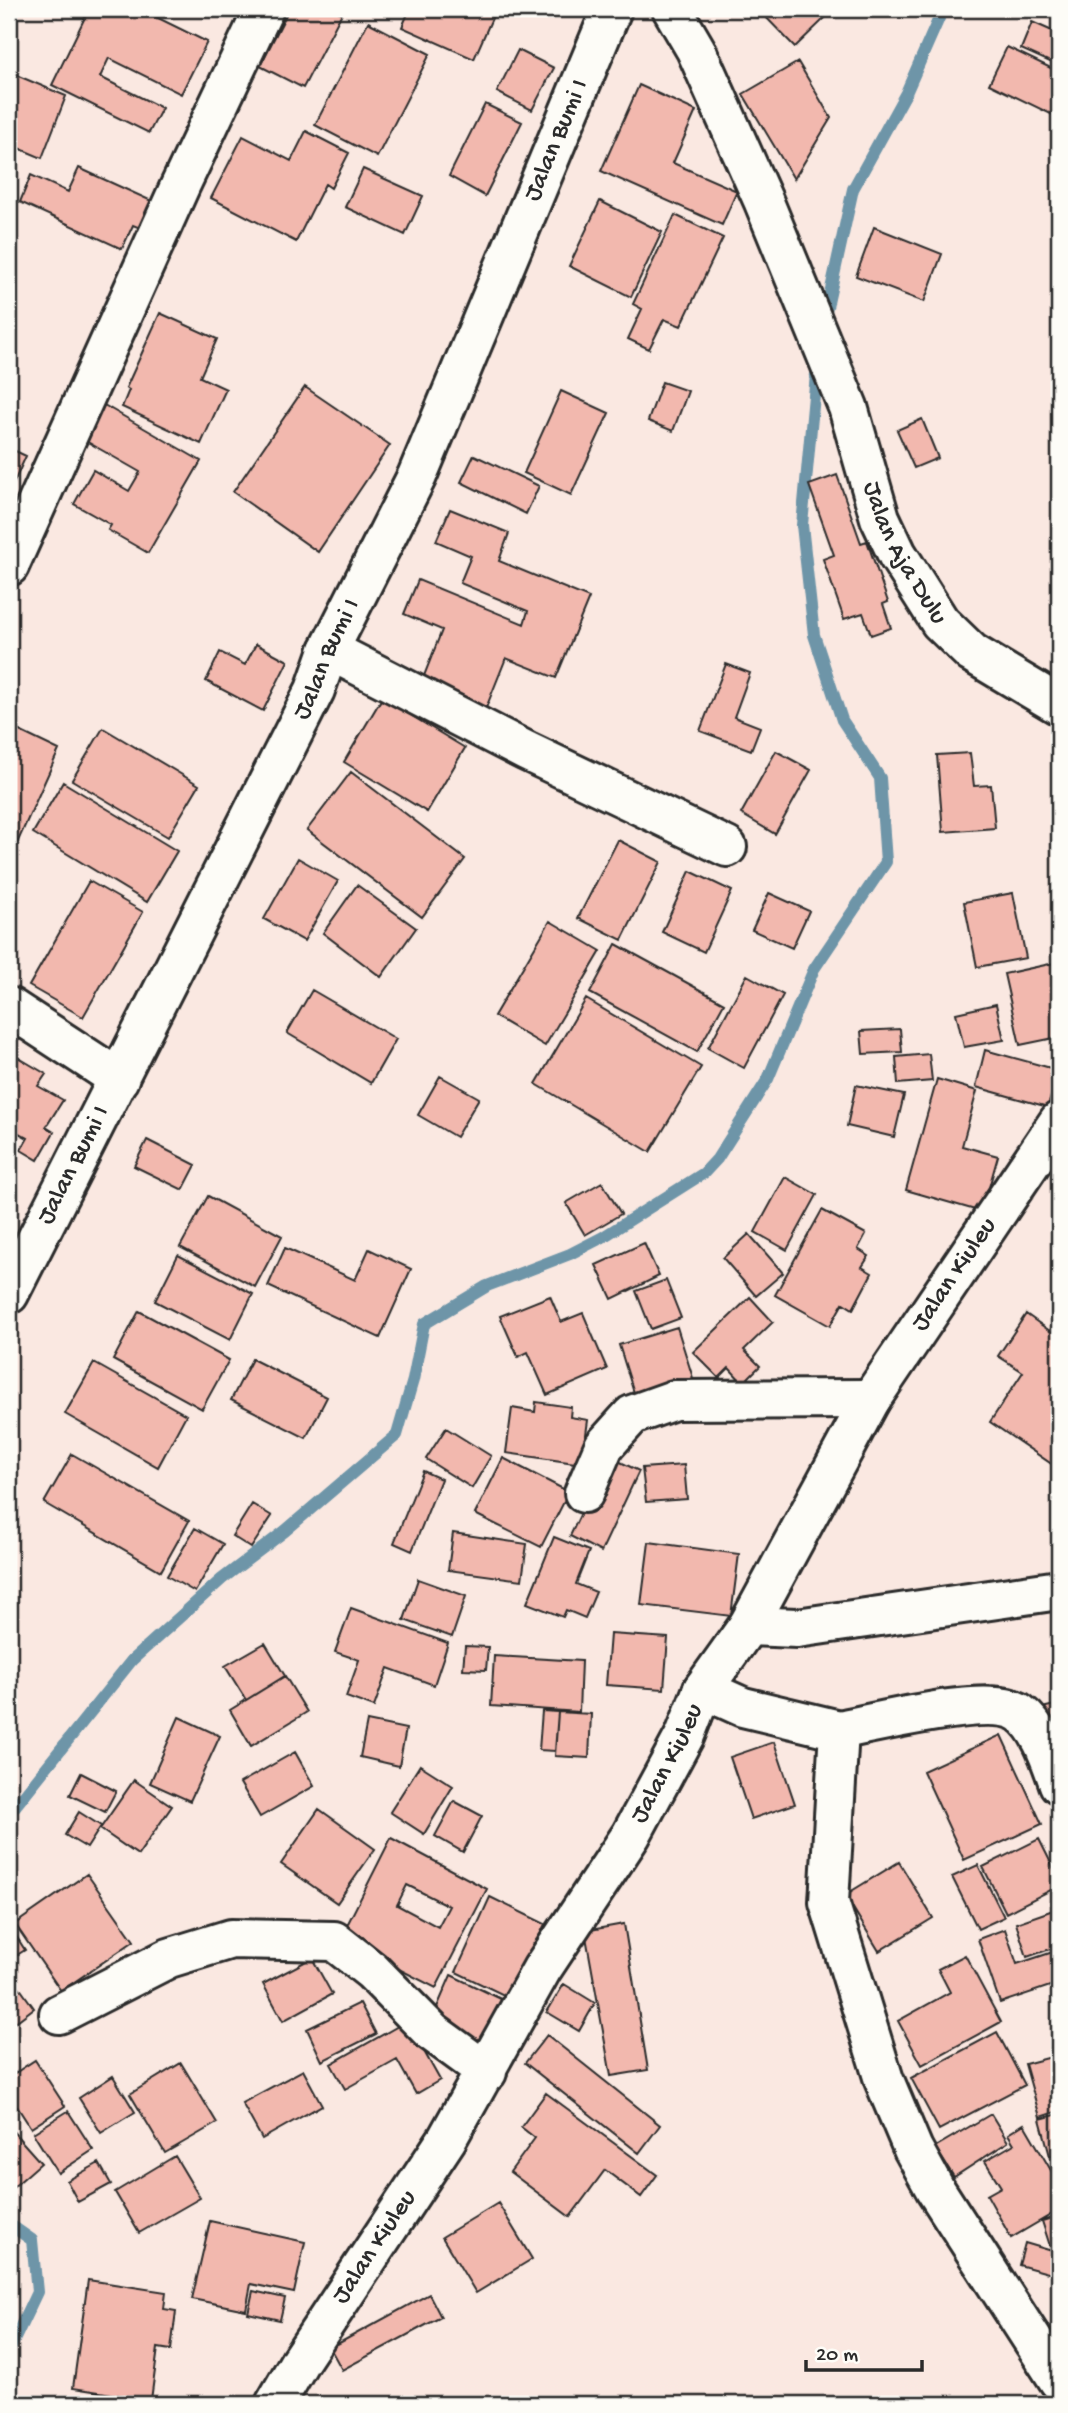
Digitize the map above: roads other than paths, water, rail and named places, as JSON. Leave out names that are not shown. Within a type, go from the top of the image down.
[{"type":"street","points":[[9,566],[180,186],[264,9]]},
{"type":"street","name":"Jalan Bumi I","points":[[9,1294],[315,690],[329,650],[417,476],[612,9]]},
{"type":"street","name":"Jalan Aja Dulu","points":[[672,9],[696,50],[763,200],[848,407],[880,518],[920,594],[940,622],[972,653],[1059,705]]},
{"type":"street","points":[[329,650],[526,751],[727,847]]},
{"type":"street","points":[[9,1007],[119,1079]]},
{"type":"street","name":"Jalan Kiuleu","points":[[275,2404],[300,2361],[447,2139],[487,2072],[542,1969],[631,1835],[685,1735],[703,1689],[748,1626],[871,1399],[1059,1121]]},
{"type":"street","points":[[584,1493],[604,1446],[632,1415],[674,1400],[871,1399]]},
{"type":"street","points":[[748,1626],[797,1628],[1059,1590]]},
{"type":"street","points":[[703,1689],[743,1707],[838,1730],[947,1710],[994,1705],[1007,1707],[1021,1714],[1030,1724],[1046,1751],[1059,1784]]},
{"type":"street","points":[[838,1730],[829,1902],[884,2080],[913,2149],[934,2189],[1059,2381]]},
{"type":"street","points":[[59,2014],[169,1958],[230,1939],[334,1941],[372,1971],[432,2032],[487,2072]]},
{"type":"waterway","points":[[824,321],[853,189],[906,93],[943,9]]},
{"type":"waterway","points":[[9,1814],[132,1660],[222,1579],[285,1531],[397,1435],[413,1380],[424,1324],[487,1286],[570,1254],[603,1237],[704,1173],[717,1159],[768,1079],[814,969],[886,862],[880,778],[842,720],[814,635],[802,525],[817,363]]},
{"type":"waterway","points":[[9,2224],[32,2240],[37,2292],[9,2351]]}]
